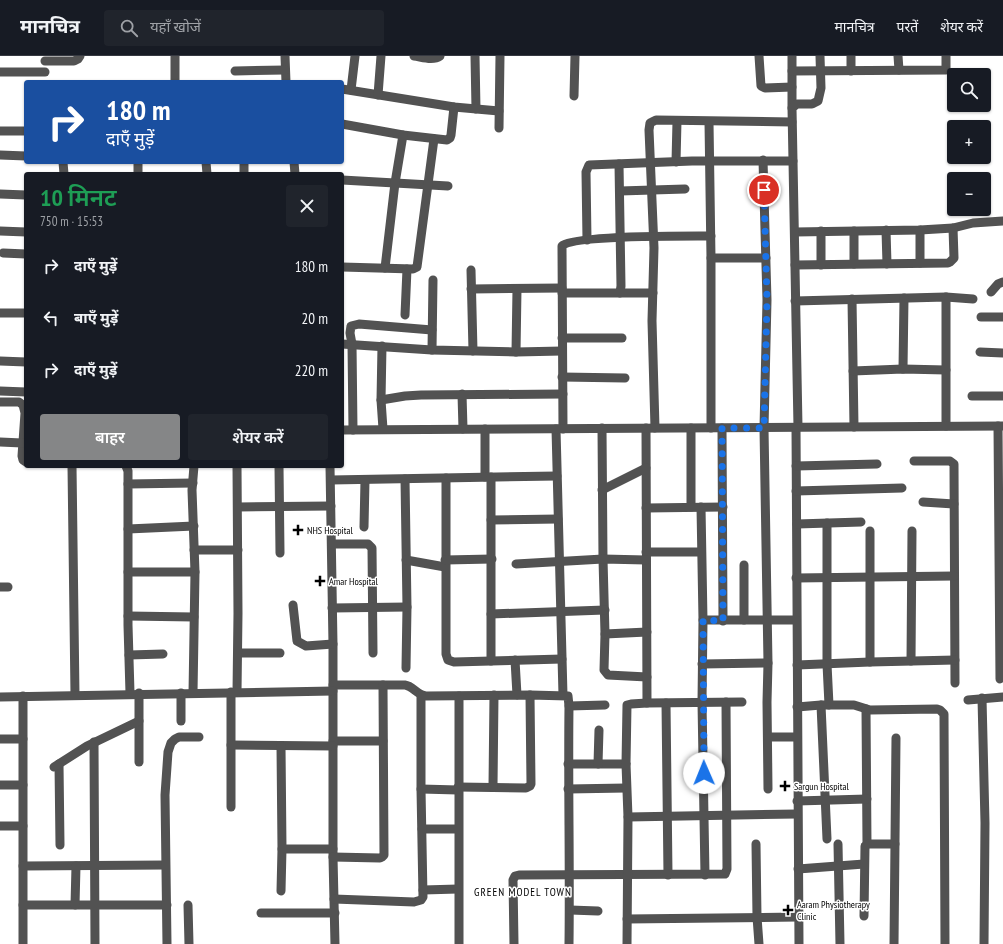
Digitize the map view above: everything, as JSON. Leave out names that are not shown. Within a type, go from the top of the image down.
[{"type":"street","points":[[45,80],[45,58],[74,61],[80,56]]},
{"type":"street","points":[[174,80],[175,56]]},
{"type":"street","points":[[285,56],[286,80]]},
{"type":"street","points":[[355,56],[346,89],[454,107],[499,111]]},
{"type":"street","points":[[378,95],[381,56]]},
{"type":"street","points":[[414,56],[431,58],[440,56]]},
{"type":"street","points":[[475,56],[476,109]]},
{"type":"street","points":[[499,128],[500,56]]},
{"type":"street","points":[[574,96],[575,56]]},
{"type":"street","points":[[759,56],[760,86],[765,88],[792,87]]},
{"type":"street","points":[[792,56],[797,427],[796,620],[798,944]]},
{"type":"street","points":[[792,108],[797,104],[812,104],[818,101],[821,88],[820,56]]},
{"type":"street","points":[[851,56],[851,71]]},
{"type":"street","points":[[898,56],[898,70]]},
{"type":"street","points":[[792,71],[946,70],[946,56]]},
{"type":"street","points":[[235,71],[285,70]]},
{"type":"street","points":[[0,72],[45,72]]},
{"type":"street","points":[[344,124],[403,135],[443,140],[450,138],[454,107]]},
{"type":"street","points":[[647,703],[646,468],[650,428],[654,236],[650,123],[656,120],[709,122],[792,122]]},
{"type":"street","points":[[676,162],[677,121]]},
{"type":"street","points":[[709,122],[711,236],[711,428]]},
{"type":"street","points":[[0,131],[24,131]]},
{"type":"street","points":[[385,268],[395,183],[403,135]]},
{"type":"street","points":[[344,267],[416,268],[418,264],[434,139]]},
{"type":"street","points":[[0,155],[24,156]]},
{"type":"street","points":[[763,160],[767,300],[764,428],[768,663],[768,789]]},
{"type":"street","points":[[587,240],[586,172],[588,167],[591,165],[710,161],[793,161]]},
{"type":"street","points":[[619,164],[620,293]]},
{"type":"street","points":[[344,180],[448,186]]},
{"type":"street","points":[[620,191],[685,189]]},
{"type":"street","points":[[0,194],[24,195]]},
{"type":"street","points":[[794,232],[920,230],[953,228],[973,223],[1003,221]]},
{"type":"street","points":[[795,265],[948,263],[953,260],[953,228]]},
{"type":"street","points":[[886,230],[887,264]]},
{"type":"street","points":[[920,230],[920,263]]},
{"type":"street","points":[[0,231],[24,232]]},
{"type":"street","points":[[854,231],[854,264]]},
{"type":"street","points":[[820,265],[821,232]]},
{"type":"street","points":[[563,695],[557,476],[559,429],[563,394],[562,246],[567,242],[587,240],[654,236],[711,236]]},
{"type":"street","points":[[4,253],[24,254]]},
{"type":"street","points":[[711,258],[766,258]]},
{"type":"street","points":[[405,315],[407,269]]},
{"type":"street","points":[[471,270],[473,351]]},
{"type":"street","points":[[432,350],[433,280]]},
{"type":"street","points":[[991,292],[998,284],[1003,282]]},
{"type":"street","points":[[471,289],[653,293]]},
{"type":"street","points":[[516,352],[517,289]]},
{"type":"street","points":[[795,301],[946,297],[973,299]]},
{"type":"street","points":[[946,297],[946,426]]},
{"type":"street","points":[[903,369],[904,298]]},
{"type":"street","points":[[852,299],[854,427]]},
{"type":"street","points":[[0,313],[24,313]]},
{"type":"street","points":[[981,317],[1003,317]]},
{"type":"street","points":[[353,430],[351,326],[359,324],[432,330]]},
{"type":"street","points":[[562,338],[622,338]]},
{"type":"street","points":[[344,344],[432,350],[516,352],[562,351]]},
{"type":"street","points":[[382,346],[381,400],[383,429]]},
{"type":"street","points":[[980,352],[1003,353]]},
{"type":"street","points":[[0,361],[24,362]]},
{"type":"street","points":[[853,371],[903,369],[946,370]]},
{"type":"street","points":[[562,378],[624,378]]},
{"type":"street","points":[[0,391],[24,392]]},
{"type":"street","points":[[462,394],[463,429]]},
{"type":"street","points":[[381,400],[413,395],[563,394]]},
{"type":"street","points":[[972,396],[1003,396]]},
{"type":"street","points":[[0,402],[22,403],[24,410]]},
{"type":"street","points":[[24,423],[22,443],[22,456],[24,461]]},
{"type":"street","points":[[344,430],[1001,426],[1002,626],[1000,680]]},
{"type":"street","points":[[602,428],[605,610],[604,670],[612,676],[647,677]]},
{"type":"street","points":[[691,428],[692,507]]},
{"type":"street","points":[[722,428],[723,621]]},
{"type":"street","points":[[485,429],[491,520],[491,661]]},
{"type":"street","points":[[0,442],[22,443]]},
{"type":"street","points":[[914,461],[950,461],[954,466],[955,683]]},
{"type":"street","points":[[796,466],[877,464]]},
{"type":"street","points":[[72,468],[75,695]]},
{"type":"street","points":[[127,468],[129,655],[134,693],[140,721],[139,762]]},
{"type":"street","points":[[193,693],[195,572],[194,468]]},
{"type":"street","points":[[231,807],[231,745],[238,653],[237,468]]},
{"type":"street","points":[[279,468],[280,553]]},
{"type":"street","points":[[330,468],[335,944]]},
{"type":"street","points":[[602,490],[646,468]]},
{"type":"street","points":[[331,480],[557,476]]},
{"type":"street","points":[[446,478],[446,658],[454,662],[562,659]]},
{"type":"street","points":[[405,479],[407,606],[406,668]]},
{"type":"street","points":[[364,527],[365,480]]},
{"type":"street","points":[[128,484],[193,483]]},
{"type":"street","points":[[796,491],[902,488]]},
{"type":"street","points":[[923,502],[954,504]]},
{"type":"street","points":[[238,507],[331,506]]},
{"type":"street","points":[[701,507],[703,620],[702,702],[706,875]]},
{"type":"street","points":[[646,508],[723,507]]},
{"type":"street","points":[[491,520],[558,519]]},
{"type":"street","points":[[797,524],[861,522]]},
{"type":"street","points":[[827,524],[827,664],[825,705],[825,800],[827,839]]},
{"type":"street","points":[[128,529],[194,526]]},
{"type":"street","points":[[870,531],[870,662]]},
{"type":"street","points":[[911,661],[912,531]]},
{"type":"street","points":[[332,544],[368,544],[372,548],[373,652]]},
{"type":"street","points":[[194,550],[238,550]]},
{"type":"street","points":[[516,564],[702,552]]},
{"type":"street","points":[[406,560],[445,563],[492,559]]},
{"type":"street","points":[[744,566],[744,620]]},
{"type":"street","points":[[128,572],[195,572]]},
{"type":"street","points":[[796,578],[954,576]]},
{"type":"street","points":[[293,605],[295,634],[300,644],[306,646],[333,644]]},
{"type":"street","points":[[332,608],[407,606]]},
{"type":"street","points":[[491,614],[605,610]]},
{"type":"street","points":[[128,616],[194,617]]},
{"type":"street","points":[[703,620],[796,620]]},
{"type":"street","points":[[605,634],[647,632]]},
{"type":"street","points":[[238,653],[280,653]]},
{"type":"street","points":[[129,655],[163,654]]},
{"type":"street","points":[[515,660],[517,695]]},
{"type":"street","points":[[797,665],[955,660]]},
{"type":"street","points":[[702,664],[768,663]]},
{"type":"street","points":[[282,849],[380,858],[384,855],[383,684]]},
{"type":"street","points":[[0,697],[234,692],[333,688],[383,684],[408,685],[421,696],[563,695],[568,697],[570,876],[569,944]]},
{"type":"street","points":[[181,693],[181,722]]},
{"type":"street","points":[[493,787],[494,695]]},
{"type":"street","points":[[421,789],[493,787],[526,788],[530,786],[530,695]]},
{"type":"street","points":[[23,696],[23,944]]},
{"type":"street","points":[[334,899],[414,902],[421,900],[423,890],[421,696]]},
{"type":"street","points":[[458,944],[459,696]]},
{"type":"street","points":[[968,700],[1003,697]]},
{"type":"street","points":[[982,698],[985,823],[984,944]]},
{"type":"street","points":[[514,944],[514,876],[627,874],[722,875],[727,872],[726,702]]},
{"type":"street","points":[[627,944],[627,707],[629,704],[647,703],[742,702]]},
{"type":"street","points":[[666,703],[668,875]]},
{"type":"street","points":[[569,706],[605,705]]},
{"type":"street","points":[[797,707],[854,705],[870,710],[937,709],[944,714],[945,944]]},
{"type":"street","points":[[864,916],[864,864],[865,849],[867,844],[866,709]]},
{"type":"street","points":[[60,845],[57,766],[94,742],[140,721]]},
{"type":"street","points":[[598,764],[599,730]]},
{"type":"street","points":[[167,944],[165,795],[169,748],[175,739],[179,737],[199,737]]},
{"type":"street","points":[[768,737],[797,737]]},
{"type":"street","points":[[894,944],[896,738]]},
{"type":"street","points":[[0,739],[23,739]]},
{"type":"street","points":[[231,745],[281,746],[383,741]]},
{"type":"street","points":[[94,742],[94,944]]},
{"type":"street","points":[[281,746],[281,891]]},
{"type":"street","points":[[568,764],[626,764]]},
{"type":"street","points":[[0,785],[23,785]]},
{"type":"street","points":[[568,789],[626,788]]},
{"type":"street","points":[[797,801],[867,799]]},
{"type":"street","points":[[628,817],[798,814]]},
{"type":"street","points":[[0,826],[23,826]]},
{"type":"street","points":[[422,829],[458,829]]},
{"type":"street","points":[[756,844],[759,944]]},
{"type":"street","points":[[838,844],[840,944]]},
{"type":"street","points":[[867,844],[895,844]]},
{"type":"street","points":[[798,869],[864,864]]},
{"type":"street","points":[[23,866],[94,867],[165,865]]},
{"type":"street","points":[[75,905],[76,866]]},
{"type":"street","points":[[423,890],[458,889]]},
{"type":"street","points":[[23,905],[167,905]]},
{"type":"street","points":[[188,905],[189,944]]},
{"type":"street","points":[[570,910],[598,911]]},
{"type":"street","points":[[262,913],[335,913]]},
{"type":"street","points":[[627,919],[798,917]]},
{"type":"place","name":"NHS Hospital","points":[[298,530]]},
{"type":"place","name":"Amar Hospital","points":[[320,581]]},
{"type":"place","name":"Sargun Hospital","points":[[785,786]]},
{"type":"place","name":"Aaram Physiotherapy Clinic","points":[[788,910]]},
{"type":"district","name":"GREEN MODEL TOWN","points":[[523,892]]},
{"type":"route","points":[[704,773],[702,702],[703,620],[723,621],[722,428],[764,428],[767,300],[764,190]]}]
